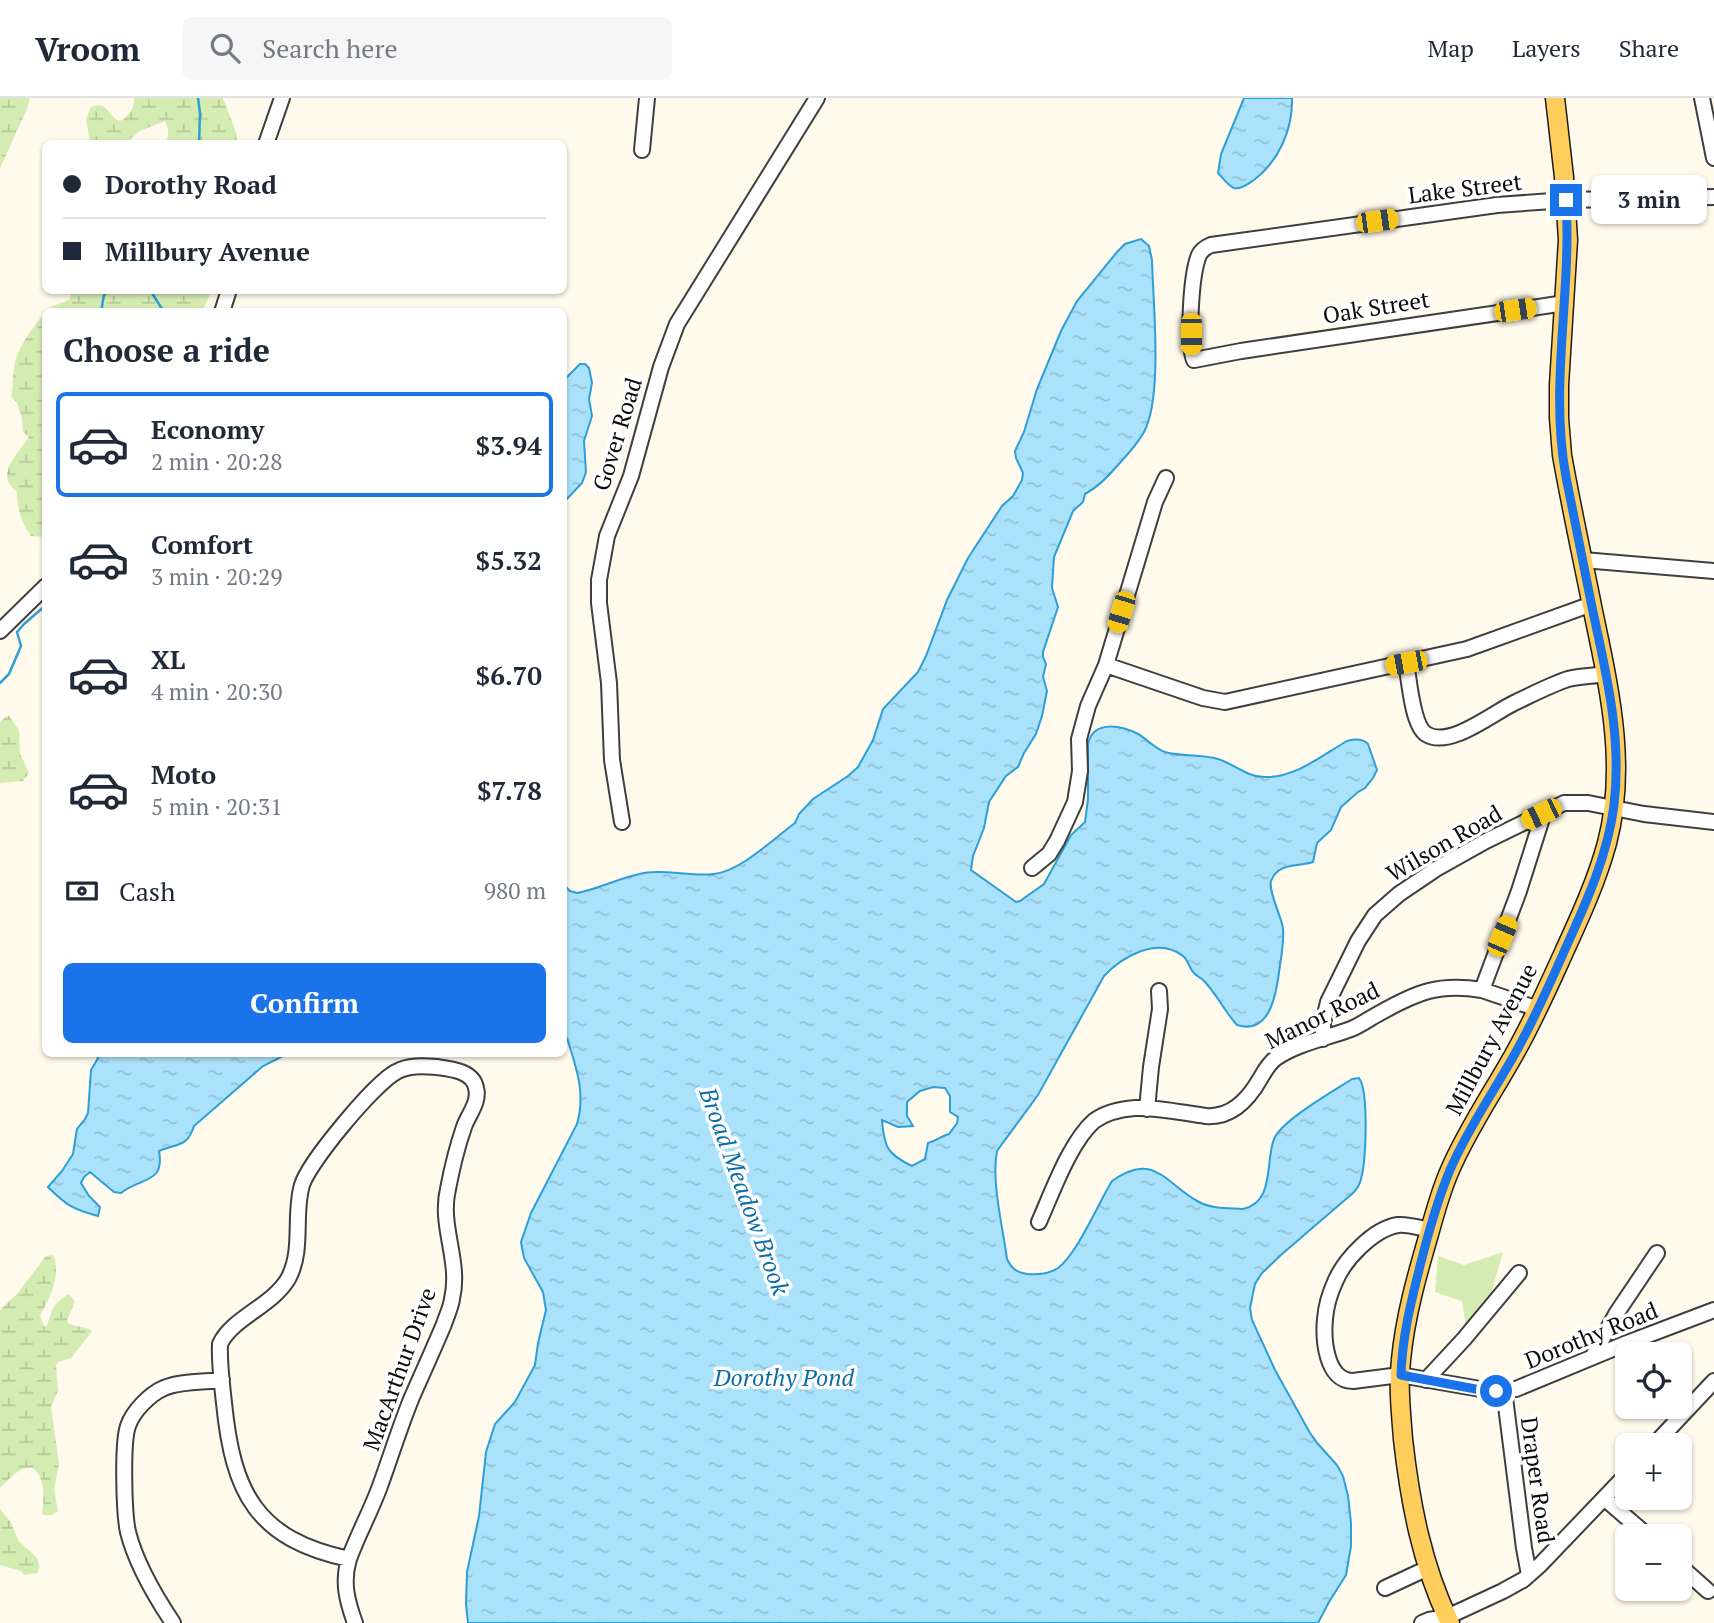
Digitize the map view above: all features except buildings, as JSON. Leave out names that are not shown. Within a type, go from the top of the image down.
[{"type":"main road","name":"Millbury Avenue","points":[[1448,1620],[1428,1568],[1416,1526],[1406,1464],[1399,1400],[1401,1360],[1408,1314],[1430,1230],[1450,1170],[1538,1009],[1595,879],[1607,843],[1616,780],[1614,719],[1562,455],[1559,418],[1568,240],[1555,98]]},
{"type":"street","points":[[266,140],[282,98]]},
{"type":"street","points":[[642,150],[647,98]]},
{"type":"street","name":"Gover Road","points":[[622,822],[612,760],[610,683],[599,603],[599,580],[607,536],[631,476],[661,367],[677,324],[817,98]]},
{"type":"street","points":[[1702,98],[1714,158]]},
{"type":"street","name":"Lake Street","points":[[1194,360],[1191,353],[1193,288],[1198,259],[1205,248],[1218,243],[1497,205],[1566,200],[1714,197]]},
{"type":"street","name":"Oak Street","points":[[1194,360],[1565,303]]},
{"type":"street","points":[[1032,868],[1049,854],[1075,802],[1080,771],[1079,739],[1088,706],[1106,665],[1155,502],[1166,478]]},
{"type":"street","points":[[1583,560],[1714,571]]},
{"type":"street","points":[[0,631],[42,590]]},
{"type":"street","points":[[1106,665],[1203,698],[1225,702],[1467,649],[1591,604]]},
{"type":"street","points":[[1406,663],[1413,709],[1421,730],[1436,738],[1465,731],[1513,704],[1569,679],[1606,674]]},
{"type":"street","name":"Wilson Road","points":[[1323,1039],[1328,1002],[1358,941],[1383,906],[1436,869],[1486,841],[1564,803],[1575,802],[1714,822]]},
{"type":"street","points":[[1482,990],[1519,891],[1544,812]]},
{"type":"street","name":"Manor Road","points":[[1039,1222],[1068,1159],[1087,1128],[1101,1117],[1135,1108],[1215,1117],[1223,1115],[1243,1102],[1269,1064],[1278,1057],[1355,1027],[1419,993],[1451,987],[1482,990],[1538,1009]]},
{"type":"street","points":[[1147,1109],[1160,1009],[1158,991]]},
{"type":"street","name":"MacArthur Drive","points":[[222,1380],[219,1350],[222,1339],[272,1297],[287,1280],[296,1253],[299,1199],[304,1179],[328,1144],[389,1077],[405,1069],[420,1066],[442,1068],[470,1076],[475,1083],[477,1095],[464,1126],[444,1209],[454,1269],[452,1302],[400,1425],[380,1486],[349,1559],[345,1586],[355,1623]]},
{"type":"street","name":"Dorothy Road","points":[[1430,1230],[1405,1225],[1376,1233],[1340,1270],[1327,1306],[1325,1328],[1328,1355],[1339,1378],[1353,1381],[1401,1375],[1486,1391],[1516,1389],[1593,1356],[1714,1310]]},
{"type":"street","points":[[1593,1356],[1616,1314],[1657,1253]]},
{"type":"street","points":[[1426,1380],[1519,1273]]},
{"type":"street","points":[[173,1623],[151,1587],[128,1531],[125,1459],[128,1426],[134,1415],[149,1398],[165,1387],[222,1380],[234,1466],[251,1502],[266,1521],[291,1540],[349,1559]]},
{"type":"street","points":[[1665,1433],[1714,1381]]},
{"type":"street","name":"Draper Road","points":[[1504,1390],[1529,1575]]},
{"type":"street","points":[[1422,1623],[1429,1620],[1448,1620],[1529,1575],[1615,1487]]},
{"type":"street","points":[[1604,1498],[1634,1524]]},
{"type":"street","points":[[1385,1588],[1428,1568]]},
{"type":"street","points":[[1692,1577],[1708,1591]]},
{"type":"green space","points":[[0,98],[30,98],[0,168]]},
{"type":"green space","points":[[134,98],[223,98],[237,140],[167,140],[165,121],[140,131],[130,140],[90,140],[86,119],[91,107],[104,107],[120,121],[133,106]]},
{"type":"green space","points":[[210,294],[204,308],[51,308],[69,300],[71,295]]},
{"type":"green space","points":[[42,317],[42,537],[31,536],[28,531],[20,515],[17,492],[7,477],[13,459],[29,437],[23,432],[17,403],[11,396],[18,353]]},
{"type":"green space","points":[[9,716],[19,730],[20,753],[29,773],[23,781],[0,783],[0,723]]},
{"type":"green space","points":[[1503,1252],[1489,1301],[1467,1332],[1462,1301],[1435,1292],[1438,1256],[1464,1265]]},
{"type":"green space","points":[[53,1255],[55,1278],[51,1294],[40,1315],[44,1327],[57,1304],[69,1294],[75,1302],[67,1320],[69,1324],[92,1331],[71,1358],[58,1362],[56,1366],[58,1391],[51,1407],[59,1464],[54,1490],[58,1511],[48,1515],[42,1514],[42,1483],[33,1468],[19,1471],[0,1488],[0,1310],[17,1294],[46,1256]]},
{"type":"green space","points":[[0,1509],[10,1521],[19,1541],[37,1558],[38,1573],[24,1575],[21,1571],[0,1565]]},
{"type":"water","points":[[1244,98],[1292,98],[1292,110],[1283,144],[1271,164],[1245,186],[1234,188],[1218,173],[1221,154]]},
{"type":"water","name":"Dorothy Pond","points":[[1141,239],[1149,246],[1152,260],[1156,349],[1150,416],[1135,446],[1106,478],[1085,494],[1083,502],[1073,511],[1054,557],[1052,588],[1058,607],[1043,652],[1046,664],[1043,677],[1047,691],[1042,716],[1036,734],[1018,767],[1006,776],[989,802],[971,870],[1016,902],[1044,884],[1071,835],[1085,822],[1088,799],[1088,744],[1091,736],[1102,728],[1124,728],[1165,752],[1218,759],[1252,775],[1264,777],[1297,770],[1355,739],[1368,744],[1377,770],[1365,788],[1341,807],[1331,830],[1317,843],[1313,862],[1283,868],[1271,881],[1271,890],[1283,928],[1283,946],[1274,997],[1265,1017],[1258,1024],[1249,1027],[1237,1025],[1208,986],[1193,972],[1185,958],[1173,950],[1152,948],[1141,951],[1104,976],[1038,1095],[997,1151],[996,1190],[1007,1259],[1015,1270],[1027,1274],[1043,1274],[1058,1268],[1080,1240],[1112,1181],[1127,1172],[1139,1169],[1159,1174],[1204,1204],[1243,1209],[1253,1205],[1264,1190],[1271,1148],[1279,1131],[1309,1106],[1352,1079],[1359,1078],[1364,1097],[1366,1127],[1363,1170],[1359,1185],[1262,1273],[1255,1284],[1250,1308],[1252,1320],[1275,1370],[1310,1433],[1343,1476],[1351,1523],[1351,1546],[1346,1575],[1318,1623],[468,1623],[467,1572],[479,1516],[486,1452],[495,1424],[515,1402],[535,1365],[546,1310],[543,1292],[524,1258],[521,1242],[531,1213],[577,1124],[580,1113],[579,1080],[567,1038],[567,888],[577,893],[644,873],[705,875],[724,872],[746,861],[767,845],[795,823],[799,814],[813,799],[858,767],[873,740],[883,709],[918,672],[947,600],[968,558],[1022,480],[1023,473],[1015,451],[1061,331],[1077,301],[1125,244]],"holes":[[[933,1087],[945,1088],[950,1096],[950,1112],[958,1117],[949,1134],[928,1143],[925,1159],[912,1166],[897,1158],[888,1149],[882,1120],[898,1127],[913,1126],[907,1116],[907,1102],[920,1091]]]},
{"type":"water","points":[[580,364],[589,368],[592,416],[584,441],[586,472],[582,483],[567,499],[567,377]]},
{"type":"water","points":[[98,1057],[281,1057],[263,1066],[194,1126],[185,1141],[159,1151],[160,1162],[155,1175],[121,1193],[114,1192],[90,1172],[84,1177],[81,1183],[100,1207],[98,1216],[70,1206],[48,1187],[73,1154],[77,1129],[88,1113],[91,1070]]},
{"type":"waterway","points":[[198,98],[199,140]]},
{"type":"waterway","points":[[102,308],[105,294]]},
{"type":"waterway","points":[[153,294],[161,308]]},
{"type":"waterway","points":[[0,683],[9,674],[21,646],[17,632],[42,608]]},
{"type":"route","points":[[1496,1391],[1401,1375],[1401,1360],[1408,1314],[1450,1170],[1518,1049],[1575,929],[1607,843],[1614,807],[1614,719],[1574,521],[1562,455],[1559,418],[1568,240],[1566,200]]},
{"type":"water label","name":"Broad Meadow Brook","points":[[745,1191]]}]
